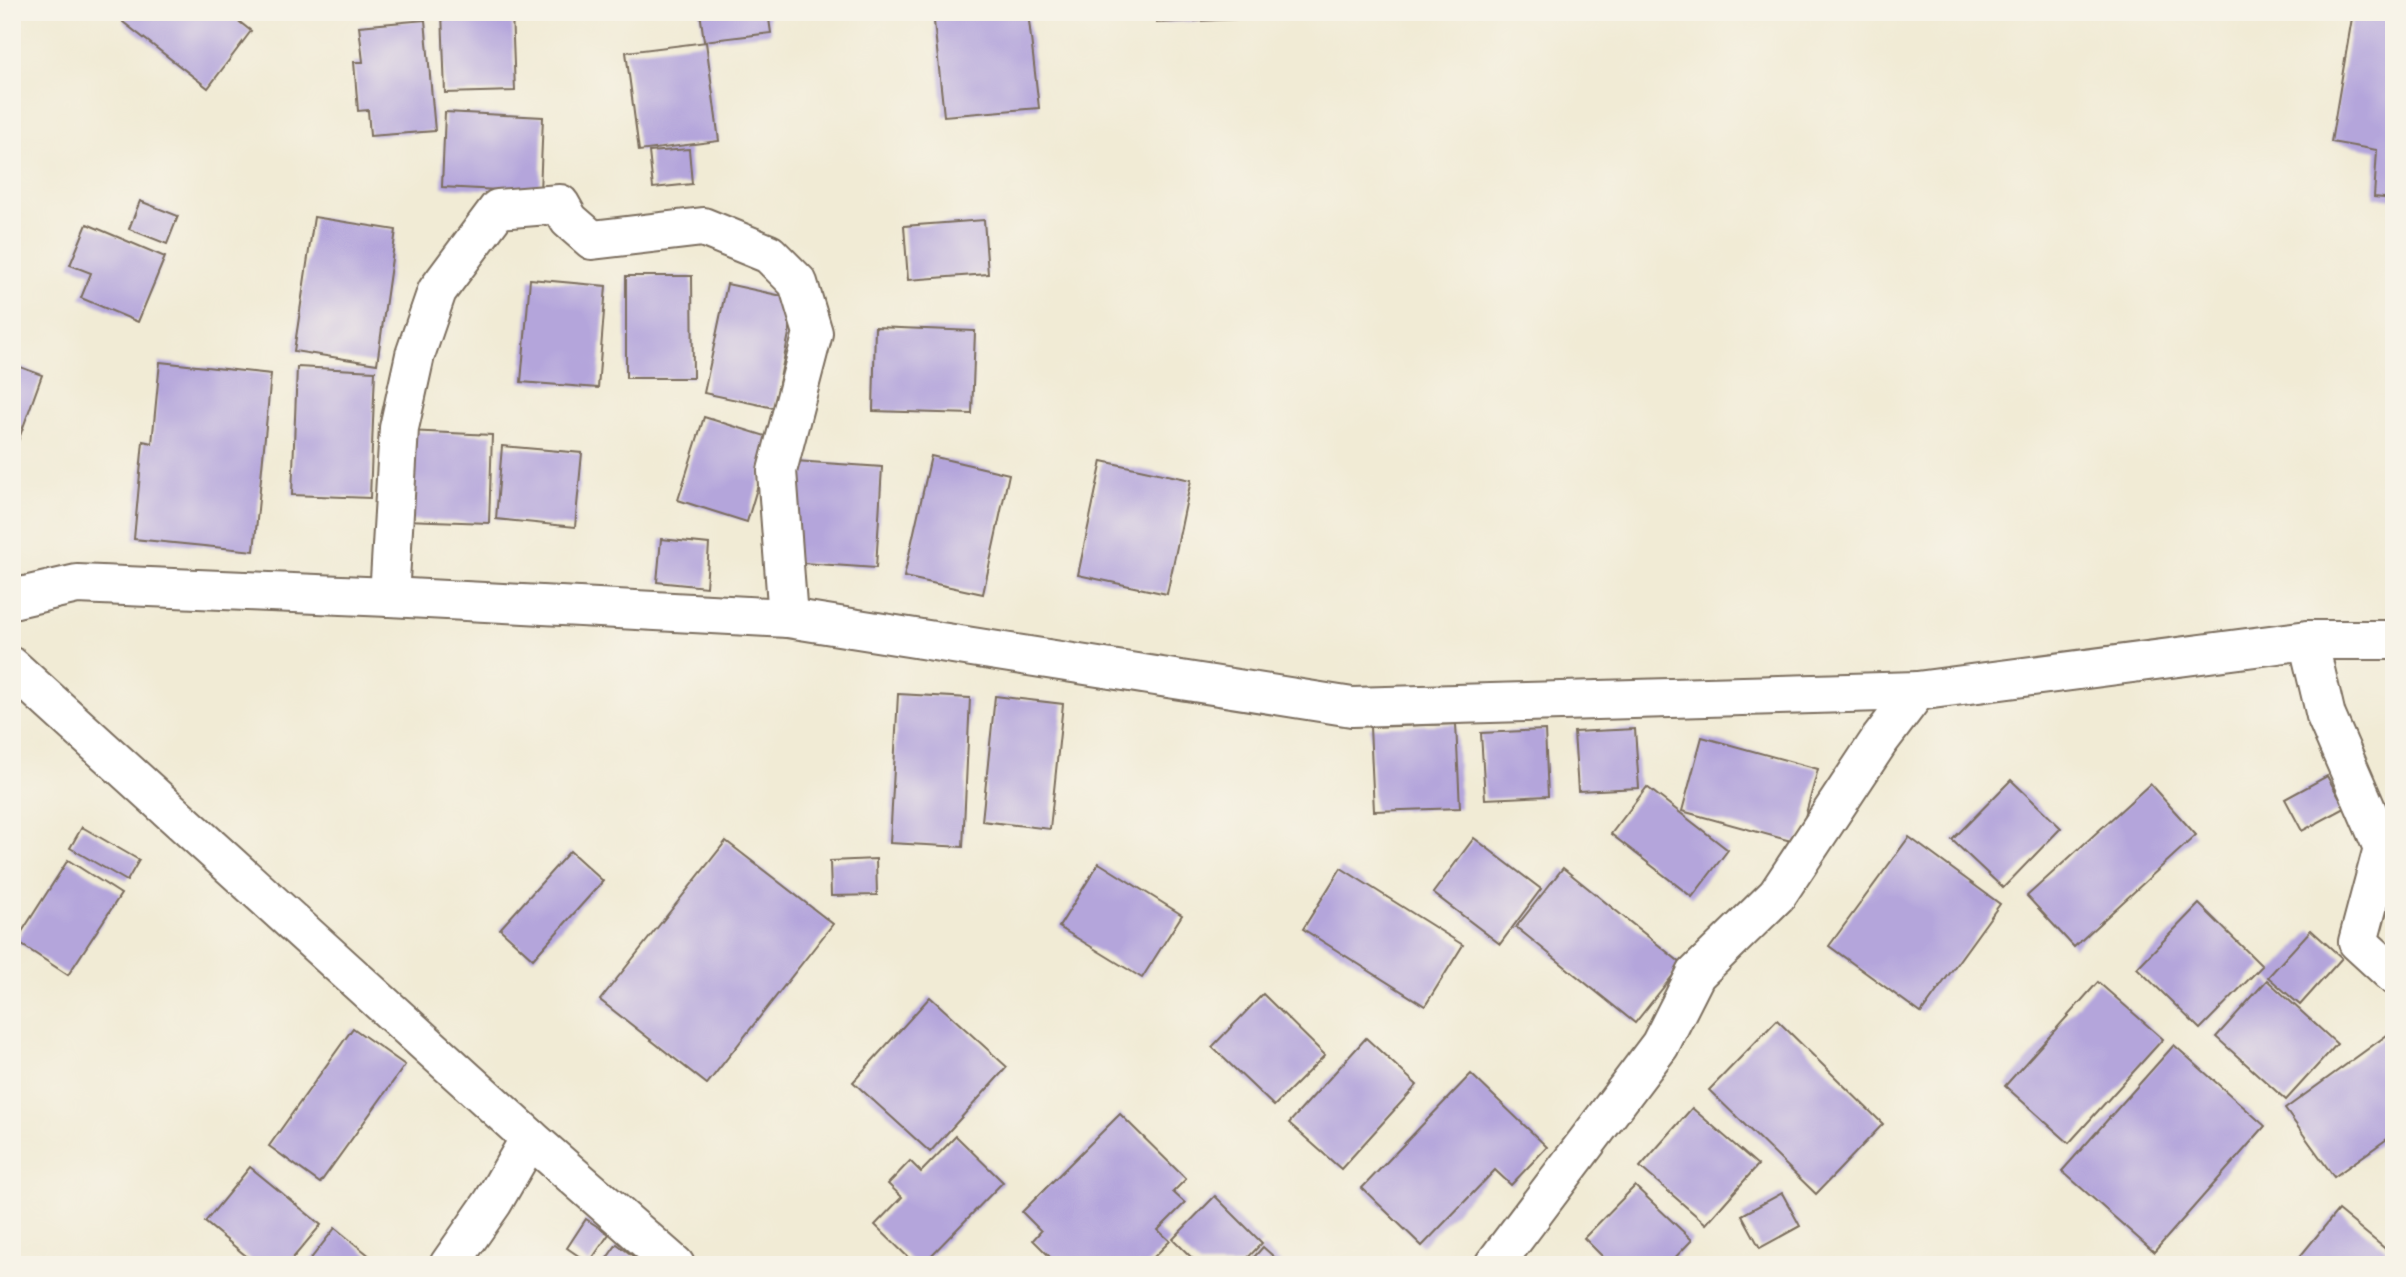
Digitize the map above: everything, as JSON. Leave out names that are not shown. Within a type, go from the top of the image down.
[{"type":"street","points":[[389,597],[399,428],[415,355],[437,290],[498,209],[560,204],[569,220],[592,240],[703,227],[769,254],[798,283],[813,333],[777,471],[788,618]]},
{"type":"street","points":[[12,599],[77,584],[788,618],[1352,707],[1917,691],[2308,640],[2394,640]]},
{"type":"street","points":[[2308,640],[2326,716],[2383,848],[2358,942],[2394,975]]},
{"type":"street","points":[[12,667],[530,1138],[675,1265]]},
{"type":"street","points":[[1494,1265],[1660,1045],[1696,974],[1777,895],[1879,741],[1917,691]]},
{"type":"street","points":[[449,1265],[493,1202],[530,1138]]},
{"type":"building","points":[[130,12],[227,12],[251,31],[208,88],[123,22]]},
{"type":"building","points":[[442,12],[512,12],[515,91],[445,93]]},
{"type":"building","points":[[700,12],[768,12],[771,33],[704,41]]},
{"type":"building","points":[[933,12],[1028,12],[1039,108],[944,116]]},
{"type":"building","points":[[1157,12],[1256,12],[1257,18],[1157,23]]},
{"type":"building","points":[[2353,12],[2394,18],[2394,199],[2374,197],[2377,150],[2331,142]]},
{"type":"building","points":[[425,20],[435,131],[370,136],[368,110],[358,111],[354,62],[363,62],[359,26]]},
{"type":"building","points":[[706,42],[719,141],[639,151],[626,52]]},
{"type":"building","points":[[445,112],[543,117],[540,192],[442,187]]},
{"type":"building","points":[[689,149],[692,184],[653,188],[649,152]]},
{"type":"building","points":[[140,201],[178,216],[167,244],[129,229]]},
{"type":"building","points":[[314,217],[396,230],[377,364],[294,351]]},
{"type":"building","points":[[984,220],[988,274],[908,280],[904,226]]},
{"type":"building","points":[[87,224],[165,257],[138,322],[81,298],[91,273],[70,265]]},
{"type":"building","points":[[626,276],[692,276],[693,378],[626,378]]},
{"type":"building","points":[[530,279],[606,286],[598,388],[521,382]]},
{"type":"building","points":[[727,284],[796,299],[774,408],[704,393]]},
{"type":"building","points":[[875,327],[975,331],[972,414],[873,411]]},
{"type":"building","points":[[160,362],[271,374],[254,551],[134,539],[143,441],[152,443]]},
{"type":"building","points":[[12,364],[42,375],[13,455],[12,455]]},
{"type":"building","points":[[297,367],[375,371],[370,498],[292,495]]},
{"type":"building","points":[[704,417],[772,438],[747,522],[678,500]]},
{"type":"building","points":[[407,431],[492,435],[489,523],[405,520]]},
{"type":"building","points":[[502,446],[582,453],[575,527],[496,519]]},
{"type":"building","points":[[931,456],[1009,474],[983,594],[904,577]]},
{"type":"building","points":[[795,461],[882,467],[876,568],[788,562]]},
{"type":"building","points":[[1102,461],[1191,480],[1167,594],[1078,575]]},
{"type":"building","points":[[661,539],[709,544],[706,587],[657,582]]},
{"type":"building","points":[[898,694],[970,698],[963,847],[890,843]]},
{"type":"building","points":[[995,696],[1063,704],[1050,829],[982,821]]},
{"type":"building","points":[[1456,724],[1460,808],[1374,811],[1370,727]]},
{"type":"building","points":[[1635,729],[1639,788],[1578,791],[1574,732]]},
{"type":"building","points":[[1545,730],[1548,796],[1485,799],[1481,733]]},
{"type":"building","points":[[1702,737],[1818,769],[1798,843],[1682,811]]},
{"type":"building","points":[[2327,776],[2345,808],[2302,831],[2285,799]]},
{"type":"building","points":[[2011,780],[2061,828],[2003,888],[1952,840]]},
{"type":"building","points":[[2150,784],[2196,835],[2074,947],[2027,896]]},
{"type":"building","points":[[1647,787],[1728,850],[1692,897],[1611,834]]},
{"type":"building","points":[[82,827],[139,860],[127,881],[70,848]]},
{"type":"building","points":[[1909,837],[2000,904],[1921,1013],[1829,946]]},
{"type":"building","points":[[1474,838],[1541,889],[1500,944],[1433,893]]},
{"type":"building","points":[[726,841],[833,924],[707,1084],[600,1000]]},
{"type":"building","points":[[570,851],[603,881],[533,959],[500,929]]},
{"type":"building","points":[[876,859],[877,895],[831,896],[830,861]]},
{"type":"building","points":[[68,860],[121,894],[68,975],[16,941]]},
{"type":"building","points":[[1099,863],[1182,915],[1142,978],[1059,927]]},
{"type":"building","points":[[1341,868],[1463,945],[1425,1006],[1303,929]]},
{"type":"building","points":[[1563,868],[1682,964],[1635,1023],[1516,927]]},
{"type":"building","points":[[2199,904],[2262,966],[2200,1029],[2137,968]]},
{"type":"building","points":[[2311,930],[2342,958],[2300,1005],[2268,977]]},
{"type":"building","points":[[2267,980],[2337,1044],[2286,1100],[2216,1037]]},
{"type":"building","points":[[2098,982],[2163,1039],[2069,1143],[2005,1086]]},
{"type":"building","points":[[1263,994],[1325,1055],[1274,1106],[1212,1047]]},
{"type":"building","points":[[930,997],[1007,1067],[930,1152],[853,1082]]},
{"type":"building","points":[[1777,1020],[1883,1124],[1816,1194],[1709,1090]]},
{"type":"building","points":[[353,1028],[405,1065],[320,1183],[269,1146]]},
{"type":"building","points":[[2394,1030],[2394,1134],[2334,1177],[2285,1109]]},
{"type":"building","points":[[1366,1038],[1417,1085],[1341,1169],[1289,1123]]},
{"type":"building","points":[[2174,1045],[2265,1126],[2154,1252],[2062,1171]]},
{"type":"building","points":[[1471,1074],[1547,1147],[1511,1185],[1495,1170],[1422,1246],[1362,1188]]},
{"type":"building","points":[[1692,1108],[1758,1165],[1706,1224],[1640,1167]]},
{"type":"building","points":[[1120,1114],[1186,1179],[1173,1192],[1185,1203],[1158,1230],[1170,1241],[1146,1265],[1058,1265],[1033,1240],[1041,1231],[1022,1212]]},
{"type":"building","points":[[956,1136],[1003,1182],[922,1265],[916,1265],[875,1225],[902,1197],[888,1184],[910,1161],[921,1172]]},
{"type":"building","points":[[250,1167],[321,1225],[287,1265],[257,1265],[205,1222]]},
{"type":"building","points":[[1635,1186],[1692,1240],[1668,1265],[1611,1265],[1584,1238]]},
{"type":"building","points":[[1782,1193],[1800,1226],[1760,1248],[1742,1215]]},
{"type":"building","points":[[1215,1196],[1262,1243],[1241,1265],[1199,1265],[1173,1239]]},
{"type":"building","points":[[2338,1210],[2394,1256],[2389,1265],[2293,1265]]},
{"type":"building","points":[[586,1219],[609,1234],[589,1263],[567,1248]]},
{"type":"building","points":[[335,1228],[381,1265],[306,1265]]},
{"type":"building","points":[[617,1244],[645,1265],[602,1265]]},
{"type":"building","points":[[1263,1247],[1283,1265],[1247,1265]]}]
